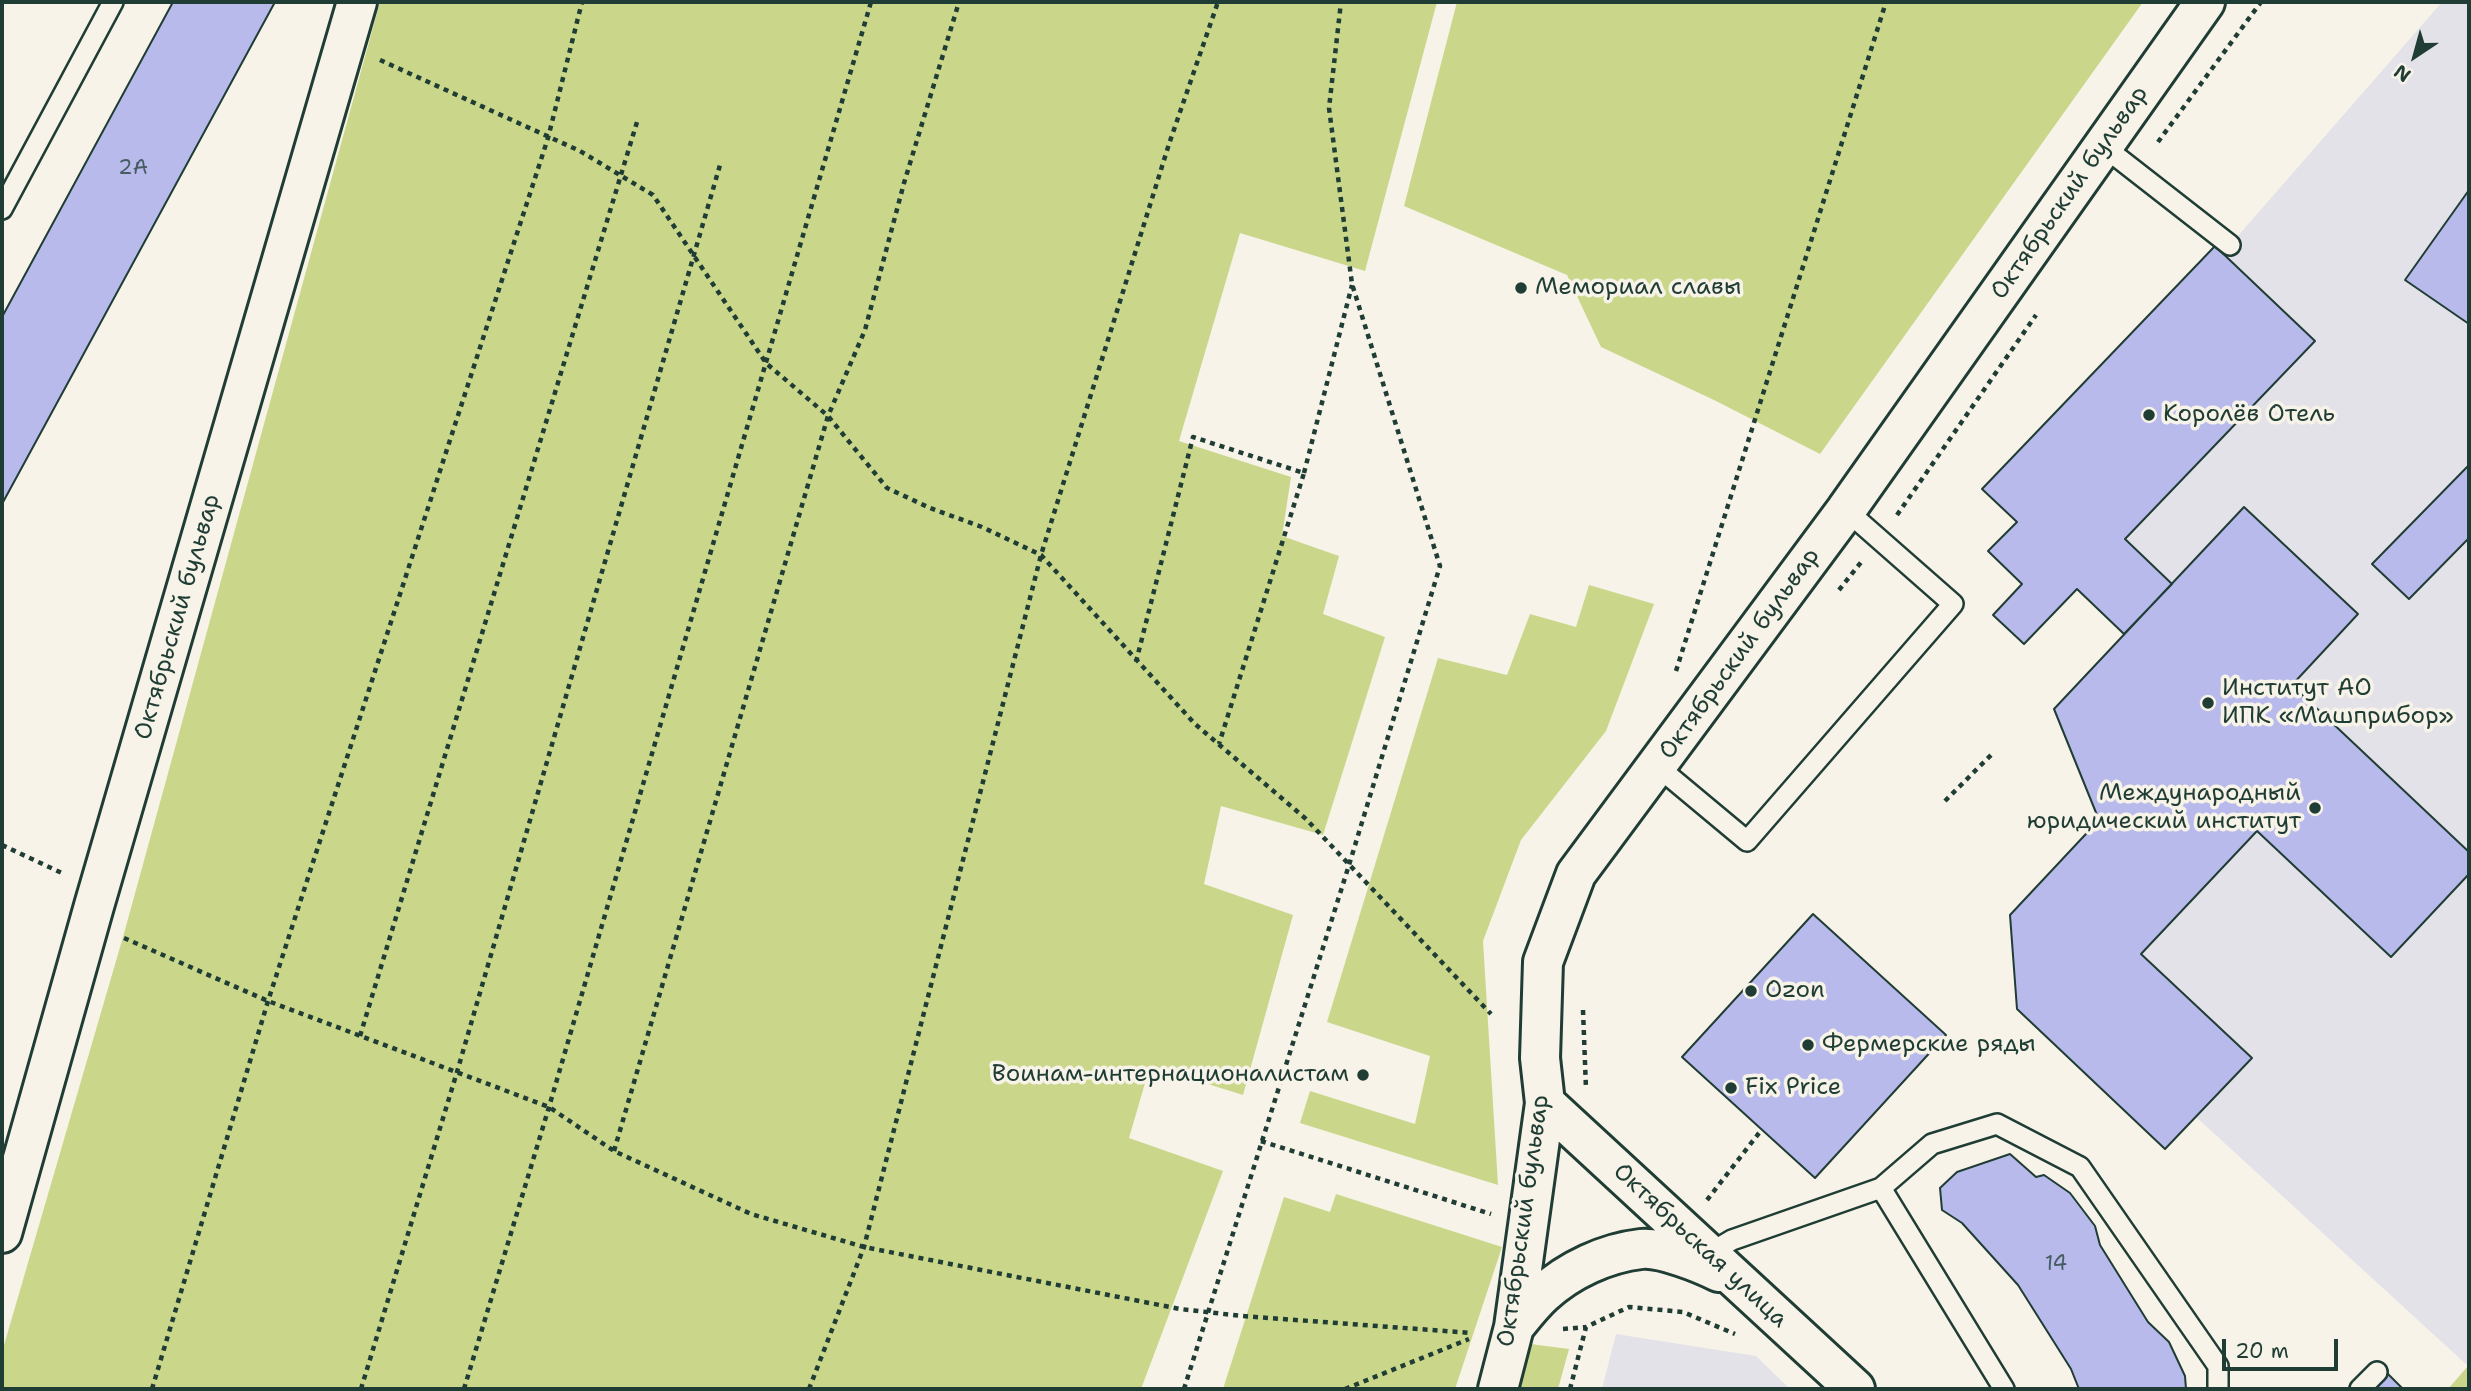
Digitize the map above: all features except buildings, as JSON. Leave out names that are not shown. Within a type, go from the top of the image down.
[{"type":"street","name":"Октябрьский бульвар","points":[[2,1233],[94,906],[357,2]]},
{"type":"street","name":"Октябрьский бульвар","points":[[1497,1389],[1514,1327],[1545,1103],[1540,1058],[1543,962],[1576,874],[1846,510],[2205,2]]},
{"type":"street","name":"Октябрьская улица","points":[[1545,1103],[1855,1389]]},
{"type":"street","points":[[1514,1327],[1542,1294],[1573,1271],[1604,1258],[1643,1248],[1696,1260],[1740,1283]]},
{"type":"lane","points":[[2,209],[113,2]]},
{"type":"lane","points":[[2103,146],[2230,246]]},
{"type":"lane","points":[[1657,766],[1748,841],[1953,604],[1846,510]]},
{"type":"lane","points":[[1710,1253],[1732,1240],[1881,1188],[1932,1144],[1997,1124],[2080,1167],[2218,1366],[2218,1389]]},
{"type":"lane","points":[[1881,1188],[2004,1389]]},
{"type":"lane","points":[[2360,1389],[2377,1372]]},
{"type":"path","points":[[152,1389],[268,1001],[548,138],[582,2]]},
{"type":"path","points":[[464,1389],[549,1107],[871,2]]},
{"type":"path","points":[[614,1151],[828,416],[865,330],[904,183],[959,2]]},
{"type":"path","points":[[810,1389],[864,1247],[1041,555],[1169,144],[1218,2]]},
{"type":"path","points":[[1184,1389],[1440,566],[1352,284],[1329,108],[1342,2]]},
{"type":"path","points":[[1673,682],[1886,2]]},
{"type":"path","points":[[345,43],[580,151],[653,195],[766,363],[828,416],[887,488],[930,508],[982,527],[1041,555],[1195,724],[1306,820],[1490,1014]]},
{"type":"path","points":[[360,1036],[637,122]]},
{"type":"path","points":[[360,1389],[457,1072],[720,165]]},
{"type":"path","points":[[1219,744],[1304,474],[1352,284]]},
{"type":"path","points":[[1136,662],[1193,437],[1304,474]]},
{"type":"path","points":[[1945,801],[1993,753]]},
{"type":"path","points":[[2,845],[71,878]]},
{"type":"path","points":[[123,937],[268,1001],[549,1107],[614,1151],[751,1214],[864,1247],[1180,1309],[1242,1317],[1483,1334],[1345,1389]]},
{"type":"path","points":[[1700,1209],[1759,1133]]},
{"type":"path","points":[[1261,1141],[1503,1218]]},
{"type":"path","points":[[1555,1329],[1586,1327],[1629,1307],[1683,1312],[1746,1338]]},
{"type":"path","points":[[1570,1389],[1586,1327]]},
{"type":"shaded area","points":[[2442,2],[2469,2],[2468,1366],[2196,1117],[2165,1149],[2017,1009],[2010,915],[2099,820],[2054,709],[2124,634],[2077,589],[2024,644],[1993,615],[2022,584],[1988,551],[2016,522],[1982,489],[2215,246],[2223,253]]},
{"type":"shaded area","points":[[1616,1334],[1756,1356],[1790,1389],[1602,1389]]},
{"type":"green space","points":[[380,2],[1437,2],[1365,271],[1240,233],[1179,441],[1291,477],[1282,536],[1339,556],[1323,614],[1385,637],[1323,835],[1221,806],[1204,884],[1293,915],[1243,1095],[1150,1066],[1129,1138],[1223,1171],[1141,1389],[2,1389],[2,1352],[123,937]]},
{"type":"green space","points":[[1457,2],[2143,2],[1820,454],[1601,347],[1567,275],[1404,206]]},
{"type":"green space","points":[[1589,585],[1654,604],[1606,731],[1521,840],[1483,941],[1498,1185],[1300,1123],[1310,1091],[1415,1124],[1430,1056],[1327,1022],[1438,658],[1507,675],[1530,614],[1576,627]]},
{"type":"green space","points":[[1336,1194],[1502,1247],[1455,1389],[1223,1389],[1284,1197],[1330,1212]]},
{"type":"green space","points":[[1523,1343],[1569,1349],[1558,1389],[1510,1389]]},
{"type":"green space","points":[[2468,1366],[2469,1389],[2448,1389]]},
{"type":"place","name":"Мемориал славы","points":[[1521,288]]},
{"type":"place","name":"Королёв Отель","points":[[2149,415]]},
{"type":"place","name":"Институт АО ИПК «Машприбор»","points":[[2208,703]]},
{"type":"place","name":"Международный юридический институт","points":[[2315,808]]},
{"type":"place","name":"Ozon","points":[[1751,991]]},
{"type":"place","name":"Фермерские ряды","points":[[1808,1045]]},
{"type":"place","name":"Воинам-интернационалистам","points":[[1363,1075]]},
{"type":"place","name":"Fix Price","points":[[1731,1088]]}]
